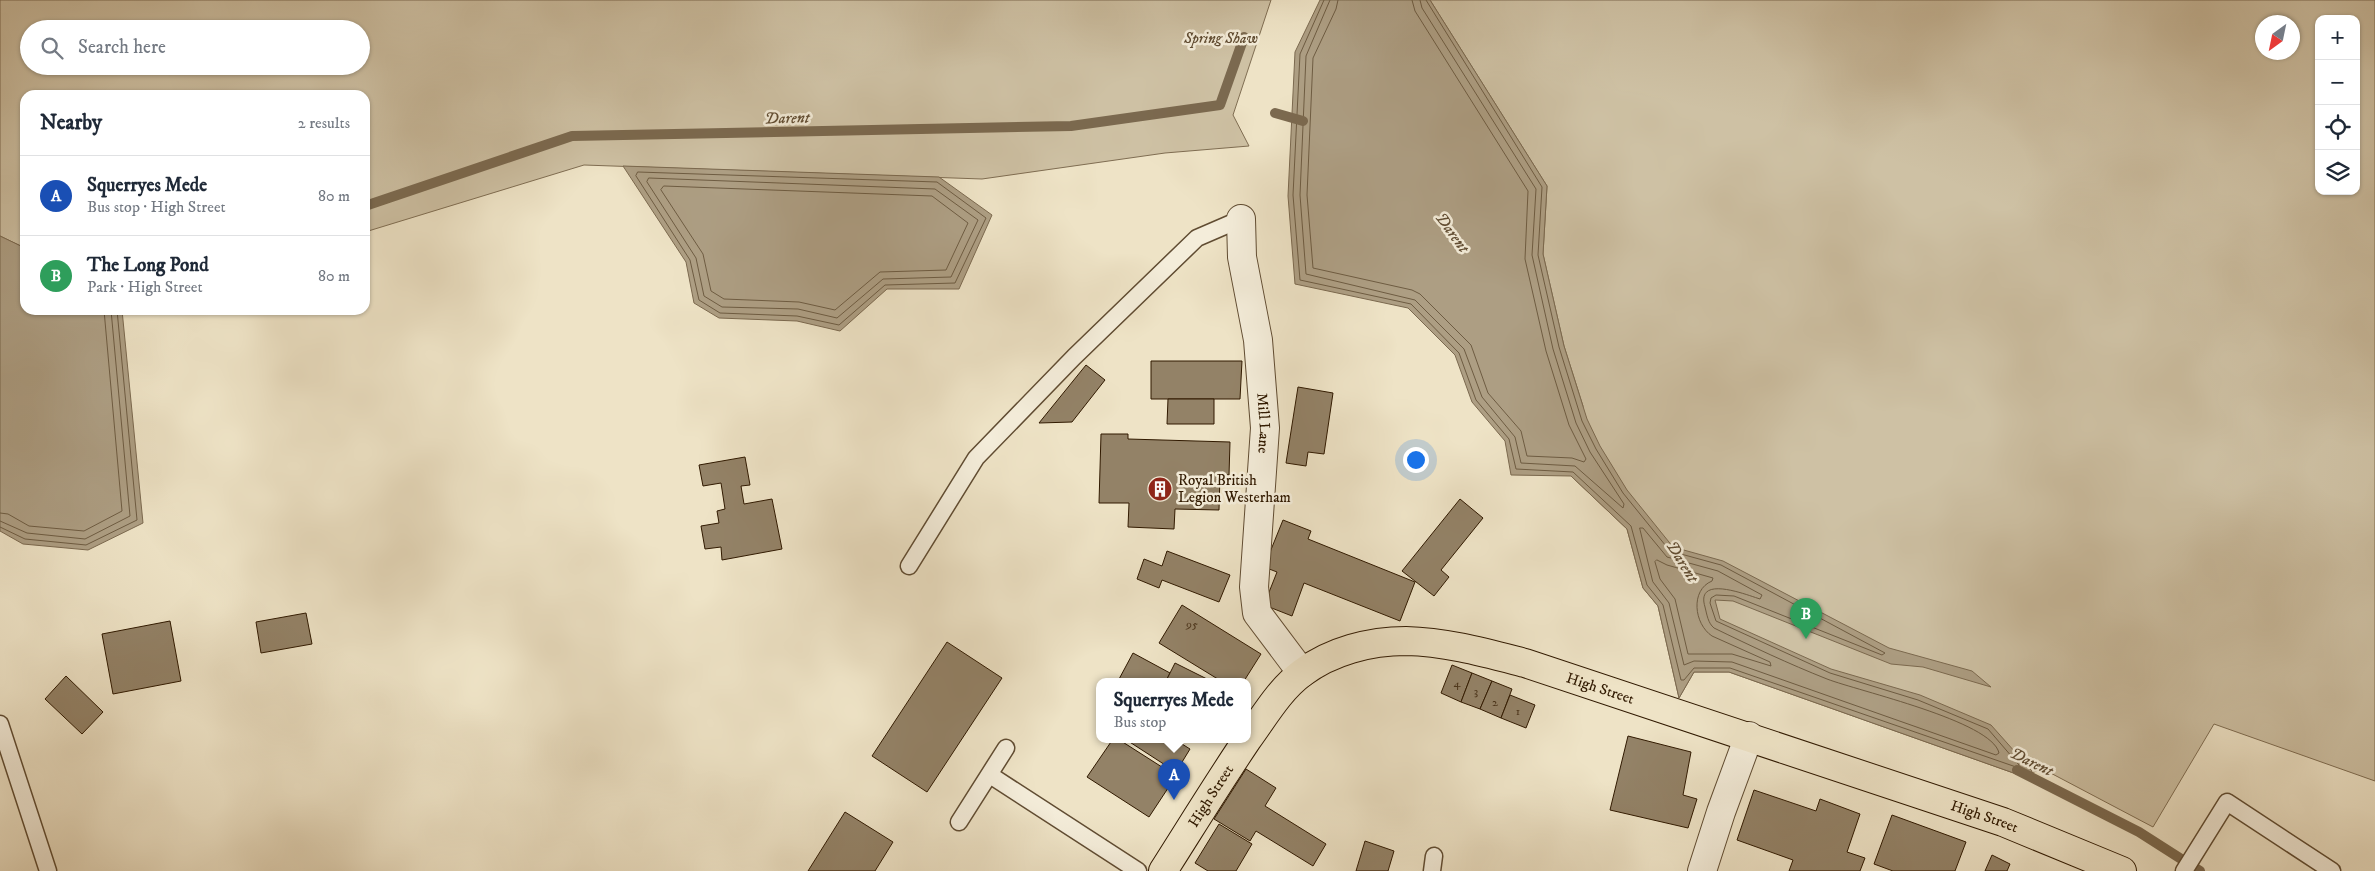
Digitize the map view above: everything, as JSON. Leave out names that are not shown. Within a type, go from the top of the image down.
[{"type":"main road","name":"High Street","points":[[1251,735],[1272,705],[1302,673],[1340,652],[1368,645],[1406,641],[1459,646],[1525,663],[2003,822],[2122,871]]},
{"type":"main road","name":"High Street","points":[[1163,871],[1246,743]]},
{"type":"street","name":"Mill Lane","points":[[1241,219],[1242,257],[1258,340],[1265,420],[1262,496],[1254,587],[1257,613],[1302,673]]},
{"type":"street","points":[[1702,871],[1749,736]]},
{"type":"lane","points":[[908,566],[976,458],[1074,357],[1198,238],[1241,219]]},
{"type":"lane","points":[[0,724],[48,871]]},
{"type":"lane","points":[[959,822],[1006,748]]},
{"type":"lane","points":[[990,775],[1138,871]]},
{"type":"lane","points":[[2184,871],[2227,802],[2332,871]]},
{"type":"green space","name":"Spring Shaw","points":[[0,0],[1271,0],[1233,115],[1249,146],[1165,153],[982,179],[584,165],[370,230],[370,90],[20,90],[20,246],[0,236]]},
{"type":"green space","points":[[1430,0],[2375,0],[2375,781],[2214,724],[2153,827],[2043,769],[2022,776],[1729,672],[1694,672],[1679,698],[1658,606],[1643,588],[1627,529],[1571,476],[1583,406],[1564,346],[1543,254],[1547,186]]},
{"type":"water","points":[[1320,0],[1430,0],[1547,186],[1543,254],[1564,346],[1587,419],[1600,446],[1627,490],[1673,547],[1723,561],[1889,648],[1972,671],[1991,687],[1923,667],[1891,664],[1733,601],[1715,600],[1720,619],[1831,669],[1920,695],[1991,725],[2032,771],[2029,775],[2022,776],[1729,672],[1694,672],[1679,698],[1658,606],[1643,588],[1627,529],[1571,476],[1511,475],[1505,441],[1472,402],[1455,355],[1408,308],[1295,284],[1288,196],[1295,52]]},
{"type":"water","points":[[623,166],[939,177],[992,215],[959,289],[887,289],[840,331],[797,321],[719,318],[694,303],[686,262]]},
{"type":"water","points":[[0,236],[20,246],[20,315],[122,315],[143,523],[88,550],[23,544],[0,531]]},
{"type":"building","points":[[1151,361],[1242,361],[1240,399],[1151,399]]},
{"type":"building","points":[[1086,365],[1105,380],[1072,422],[1039,423]]},
{"type":"building","points":[[1298,387],[1333,393],[1324,454],[1308,452],[1306,466],[1286,463]]},
{"type":"building","points":[[1168,399],[1214,399],[1214,424],[1167,424]]},
{"type":"building","name":"Royal British Legion Westerham","points":[[1101,434],[1128,434],[1128,439],[1230,442],[1229,475],[1220,474],[1219,510],[1175,509],[1174,529],[1128,527],[1129,503],[1099,503]]},
{"type":"building","points":[[745,457],[750,485],[741,486],[744,504],[772,499],[782,549],[722,560],[721,547],[705,549],[701,526],[719,523],[717,511],[725,509],[721,483],[703,486],[699,465]]},
{"type":"building","points":[[1460,499],[1483,518],[1441,570],[1449,577],[1434,596],[1402,571]]},
{"type":"building","points":[[1283,520],[1311,531],[1308,539],[1415,582],[1400,621],[1304,583],[1292,616],[1264,605],[1277,572],[1264,567]]},
{"type":"building","points":[[1167,551],[1230,575],[1219,602],[1162,580],[1159,588],[1137,579],[1144,559],[1162,566]]},
{"type":"building","points":[[1182,605],[1261,654],[1246,678],[1216,678],[1159,643]]},
{"type":"building","points":[[306,613],[312,644],[261,653],[256,622]]},
{"type":"building","points":[[170,621],[181,681],[113,694],[102,634]]},
{"type":"building","points":[[947,642],[1002,678],[927,792],[872,756]]},
{"type":"building","points":[[1133,653],[1170,673],[1168,678],[1120,678]]},
{"type":"building","points":[[1175,663],[1205,678],[1168,678]]},
{"type":"building","points":[[1452,665],[1472,673],[1461,702],[1441,693]]},
{"type":"building","points":[[1472,673],[1492,681],[1480,709],[1461,702]]},
{"type":"building","points":[[66,676],[103,712],[82,734],[45,699]]},
{"type":"building","points":[[1492,681],[1512,689],[1501,718],[1480,709]]},
{"type":"building","points":[[1510,695],[1535,705],[1526,728],[1501,718]]},
{"type":"building","points":[[1628,736],[1691,752],[1683,795],[1697,799],[1688,828],[1610,810]]},
{"type":"building","points":[[1110,743],[1124,743],[1176,776],[1149,817],[1087,777]]},
{"type":"building","points":[[1131,743],[1180,743],[1190,749],[1176,772]]},
{"type":"building","points":[[1246,769],[1276,788],[1265,806],[1326,844],[1313,866],[1256,831],[1250,841],[1214,819]]},
{"type":"building","points":[[1754,790],[1816,811],[1820,799],[1860,814],[1847,852],[1865,858],[1860,871],[1789,871],[1793,860],[1737,840]]},
{"type":"building","points":[[845,812],[893,842],[875,871],[808,871]]},
{"type":"building","points":[[1892,815],[1966,842],[1955,871],[1893,871],[1874,864]]},
{"type":"building","points":[[1219,824],[1252,844],[1236,871],[1208,871],[1195,863]]},
{"type":"building","points":[[1365,841],[1394,851],[1388,871],[1356,871]]},
{"type":"building","points":[[1992,855],[2010,864],[2007,871],[1985,871]]},
{"type":"waterway","name":"Darent","points":[[370,204],[572,136],[1071,126],[1220,105],[1244,37]]},
{"type":"waterway","name":"Darent","points":[[1275,113],[1303,121]]},
{"type":"waterway","name":"Darent","points":[[2017,770],[2139,832],[2200,871]]},
{"type":"place","name":"Royal British Legion Westerham","points":[[1160,489]]},
{"type":"place","name":"The Long Pond","points":[[1806,639]]},
{"type":"place","name":"Squerryes Mede","points":[[1174,800]]}]
